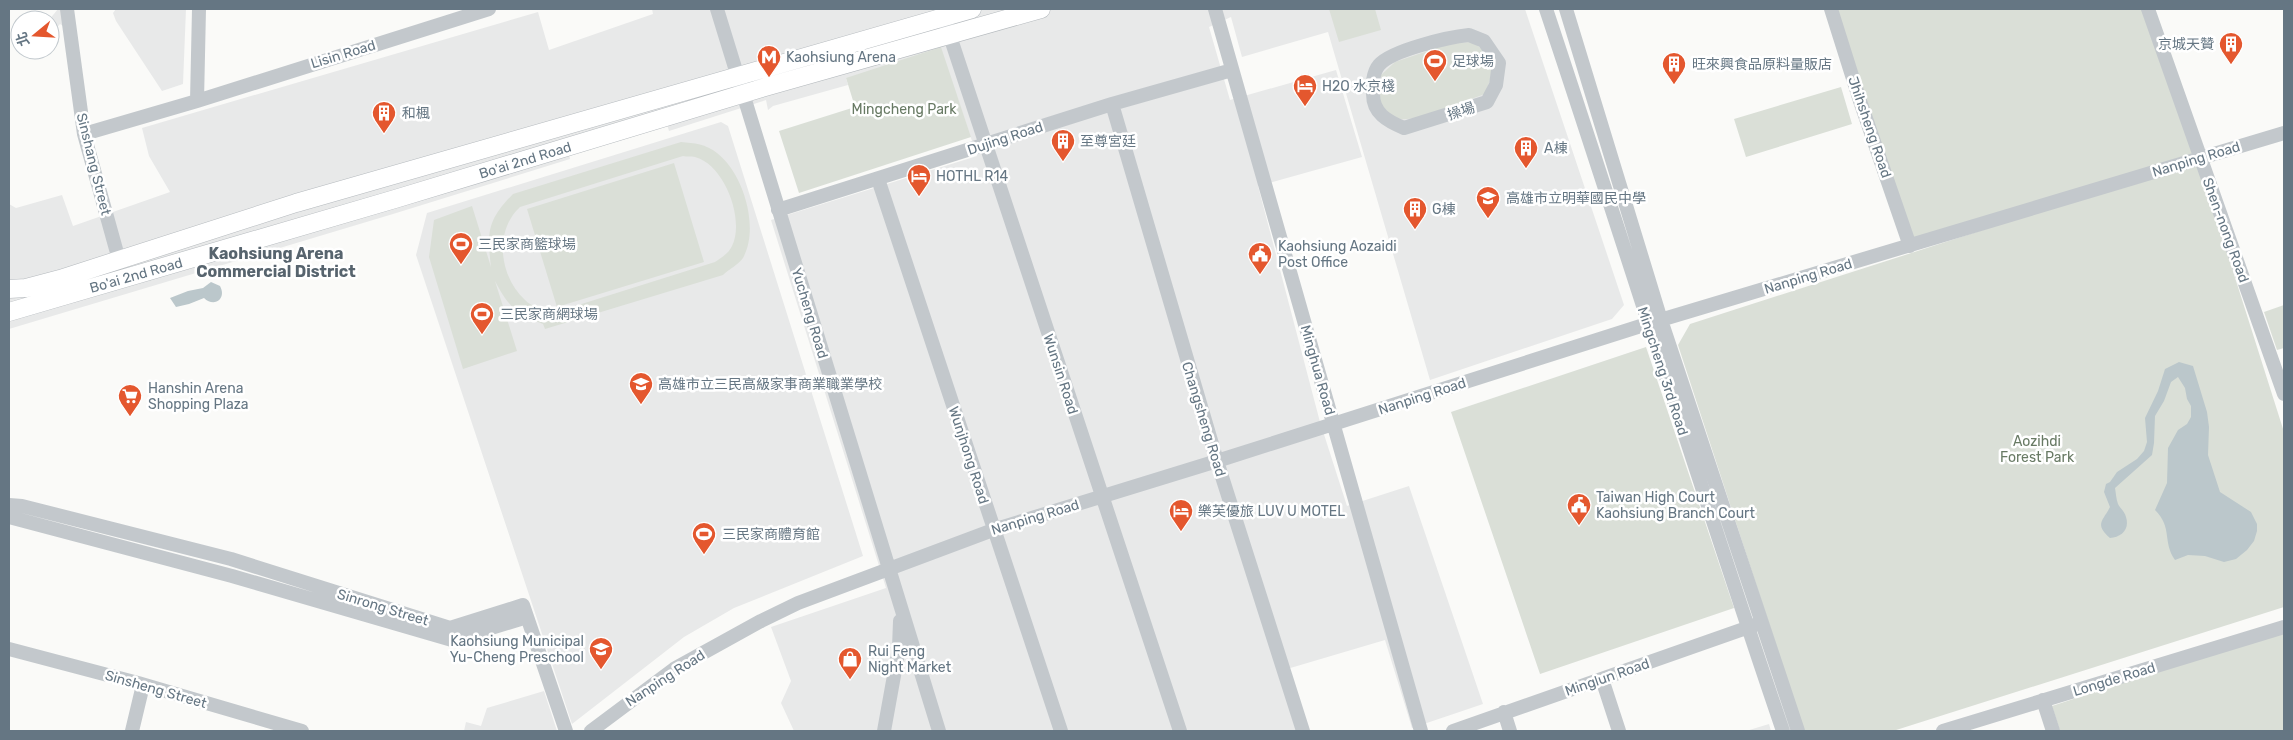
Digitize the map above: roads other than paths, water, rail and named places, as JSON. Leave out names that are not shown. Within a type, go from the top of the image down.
[{"type":"main road","name":"Bo'ai 2nd Road","points":[[9,289],[26,288],[296,203],[738,76],[942,13],[972,9]]},
{"type":"main road","name":"Bo'ai 2nd Road","points":[[9,312],[395,199],[743,93],[1041,9]]},
{"type":"street","name":"Sinshang Street","points":[[68,9],[84,134],[119,260]]},
{"type":"street","points":[[197,101],[200,9]]},
{"type":"street","name":"Lisin Road","points":[[84,134],[197,101],[489,9]]},
{"type":"street","name":"Yucheng Road","points":[[717,9],[939,731]]},
{"type":"street","name":"Minghua Road","points":[[1215,9],[1421,731]]},
{"type":"street","name":"Mingcheng 3rd Road","points":[[1546,9],[1609,198],[1674,381],[1754,625],[1783,731]]},
{"type":"street","name":"Mingcheng 3rd Road","points":[[1566,9],[1654,322]]},
{"type":"street","name":"Jhihsheng Road","points":[[1831,9],[1860,101],[1910,246]]},
{"type":"street","name":"Shen-nong Road","points":[[2148,9],[2284,394]]},
{"type":"street","name":"Wunsin Road","points":[[942,13],[1180,731]]},
{"type":"street","name":"操場","points":[[1469,35],[1484,41],[1499,62],[1496,85],[1487,102],[1451,114],[1404,128],[1386,120],[1373,104],[1372,84],[1378,66],[1389,57],[1420,46],[1449,37],[1469,35]]},
{"type":"street","name":"Dujing Road","points":[[778,210],[1112,104],[1232,70]]},
{"type":"street","name":"Changsheng Road","points":[[1112,104],[1217,461],[1303,731]]},
{"type":"street","name":"Nanping Road","points":[[591,731],[674,669],[752,625],[798,603],[993,530],[1654,322],[2284,133]]},
{"type":"street","name":"Wunjhong Road","points":[[878,179],[1060,731]]},
{"type":"street","name":"Sinrong Street","points":[[9,505],[22,506],[231,559],[450,628],[525,611]]},
{"type":"street","name":"Sinrong Street","points":[[9,517],[228,574],[452,640],[525,611]]},
{"type":"street","points":[[228,574],[231,559]]},
{"type":"street","points":[[525,611],[566,731]]},
{"type":"street","points":[[884,731],[899,648],[901,612]]},
{"type":"street","name":"Mingcheng 3rd Road","points":[[1754,625],[1798,731]]},
{"type":"street","name":"Minglun Road","points":[[1453,731],[1754,625]]},
{"type":"street","name":"Longde Road","points":[[1943,731],[2284,627]]},
{"type":"street","name":"Sinsheng Street","points":[[9,649],[302,731]]},
{"type":"street","points":[[1602,679],[1620,731]]},
{"type":"street","points":[[132,731],[143,685]]},
{"type":"street","points":[[2043,700],[2053,731]]},
{"type":"street","points":[[1504,712],[1510,731]]},
{"type":"place","name":"京城天贊","points":[[2231,65]]},
{"type":"place","name":"Kaohsiung Arena","points":[[769,78]]},
{"type":"place","name":"足球場","points":[[1435,82]]},
{"type":"place","name":"旺來興食品原料量販店","points":[[1674,85]]},
{"type":"place","name":"H2O 水京棧","points":[[1305,107]]},
{"type":"place","name":"和楓","points":[[384,134]]},
{"type":"place","name":"至尊宮廷","points":[[1063,162]]},
{"type":"place","name":"A棟","points":[[1526,169]]},
{"type":"place","name":"HOTHL R14","points":[[919,197]]},
{"type":"place","name":"高雄市立明華國民中學","points":[[1488,219]]},
{"type":"place","name":"G棟","points":[[1415,230]]},
{"type":"place","name":"三民家商籃球場","points":[[461,265]]},
{"type":"place","name":"Kaohsiung Aozaidi Post Office","points":[[1260,275]]},
{"type":"place","name":"三民家商網球場","points":[[482,335]]},
{"type":"place","name":"高雄市立三民高級家事商業職業學校","points":[[641,405]]},
{"type":"place","name":"Hanshin Arena Shopping Plaza","points":[[130,417]]},
{"type":"place","name":"Taiwan High Court Kaohsiung Branch Court","points":[[1579,526]]},
{"type":"place","name":"樂芙優旅 LUV U MOTEL","points":[[1181,532]]},
{"type":"place","name":"三民家商體育館","points":[[704,555]]},
{"type":"place","name":"Kaohsiung Municipal Yu-Cheng Preschool","points":[[601,670]]},
{"type":"place","name":"Rui Feng Night Market","points":[[850,680]]},
{"type":"district","name":"Kaohsiung Arena Commercial District","points":[[276,262]]},
{"type":"park label","name":"Mingcheng Park","points":[[904,109]]},
{"type":"park label","name":"Aozihdi Forest Park","points":[[2037,450]]}]
